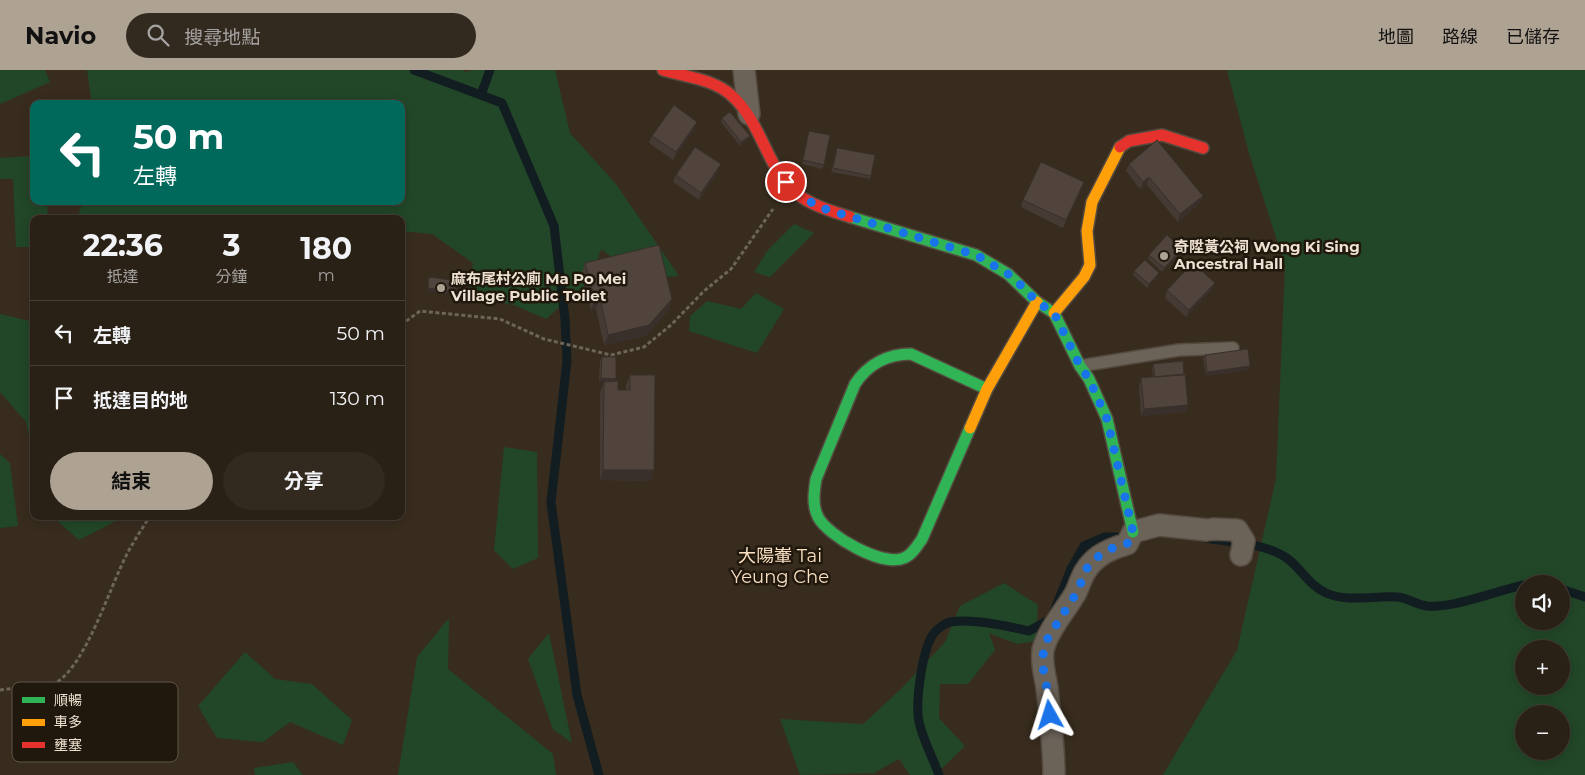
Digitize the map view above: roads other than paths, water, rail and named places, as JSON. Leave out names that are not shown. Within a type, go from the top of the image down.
[{"type":"street","points":[[663,70],[717,86],[731,95],[748,114],[786,182],[809,201],[822,208],[976,255],[1008,274],[1037,302],[1054,313],[1080,366],[1093,387],[1107,419],[1133,532],[1127,544],[1110,549],[1088,566],[1077,592],[1062,614],[1044,648],[1042,663],[1054,748],[1054,775]]},
{"type":"street","points":[[744,70],[748,114]]},
{"type":"street","points":[[1054,313],[1084,277],[1090,265],[1087,231],[1092,202],[1118,148],[1129,141],[1162,134],[1203,148]]},
{"type":"street","points":[[987,389],[911,354],[889,357],[869,367],[855,384],[816,479],[813,490],[813,503],[822,525],[830,534],[878,557],[891,560],[903,558],[914,551],[922,539],[987,389],[1037,302]]},
{"type":"street","points":[[1133,532],[1159,525],[1207,530],[1237,530],[1244,541],[1241,555]]},
{"type":"lane","points":[[1080,366],[1179,350],[1232,348]]},
{"type":"waterway","points":[[414,70],[502,103],[554,226],[565,319],[567,361],[551,502],[577,695],[599,775]]},
{"type":"waterway","points":[[481,95],[490,70]]},
{"type":"waterway","points":[[939,775],[923,735],[918,714],[922,666],[933,634],[945,624],[959,621],[989,623],[1029,631],[1051,619],[1071,569],[1084,546],[1105,537],[1125,537]]},
{"type":"waterway","points":[[1206,538],[1253,545],[1271,550],[1287,558],[1319,589],[1344,598],[1398,597],[1427,606],[1438,606],[1462,602],[1515,587]]},
{"type":"waterway","points":[[1570,592],[1585,597]]},
{"type":"place","name":"奇陞黃公祠 Wong Ki Sing Ancestral Hall","points":[[1164,256]]},
{"type":"place","name":"麻布尾村公廁 Ma Po Mei Village Public Toilet","points":[[441,288]]},
{"type":"district","name":"大陽輋 Tai Yeung Che","points":[[780,566]]}]
